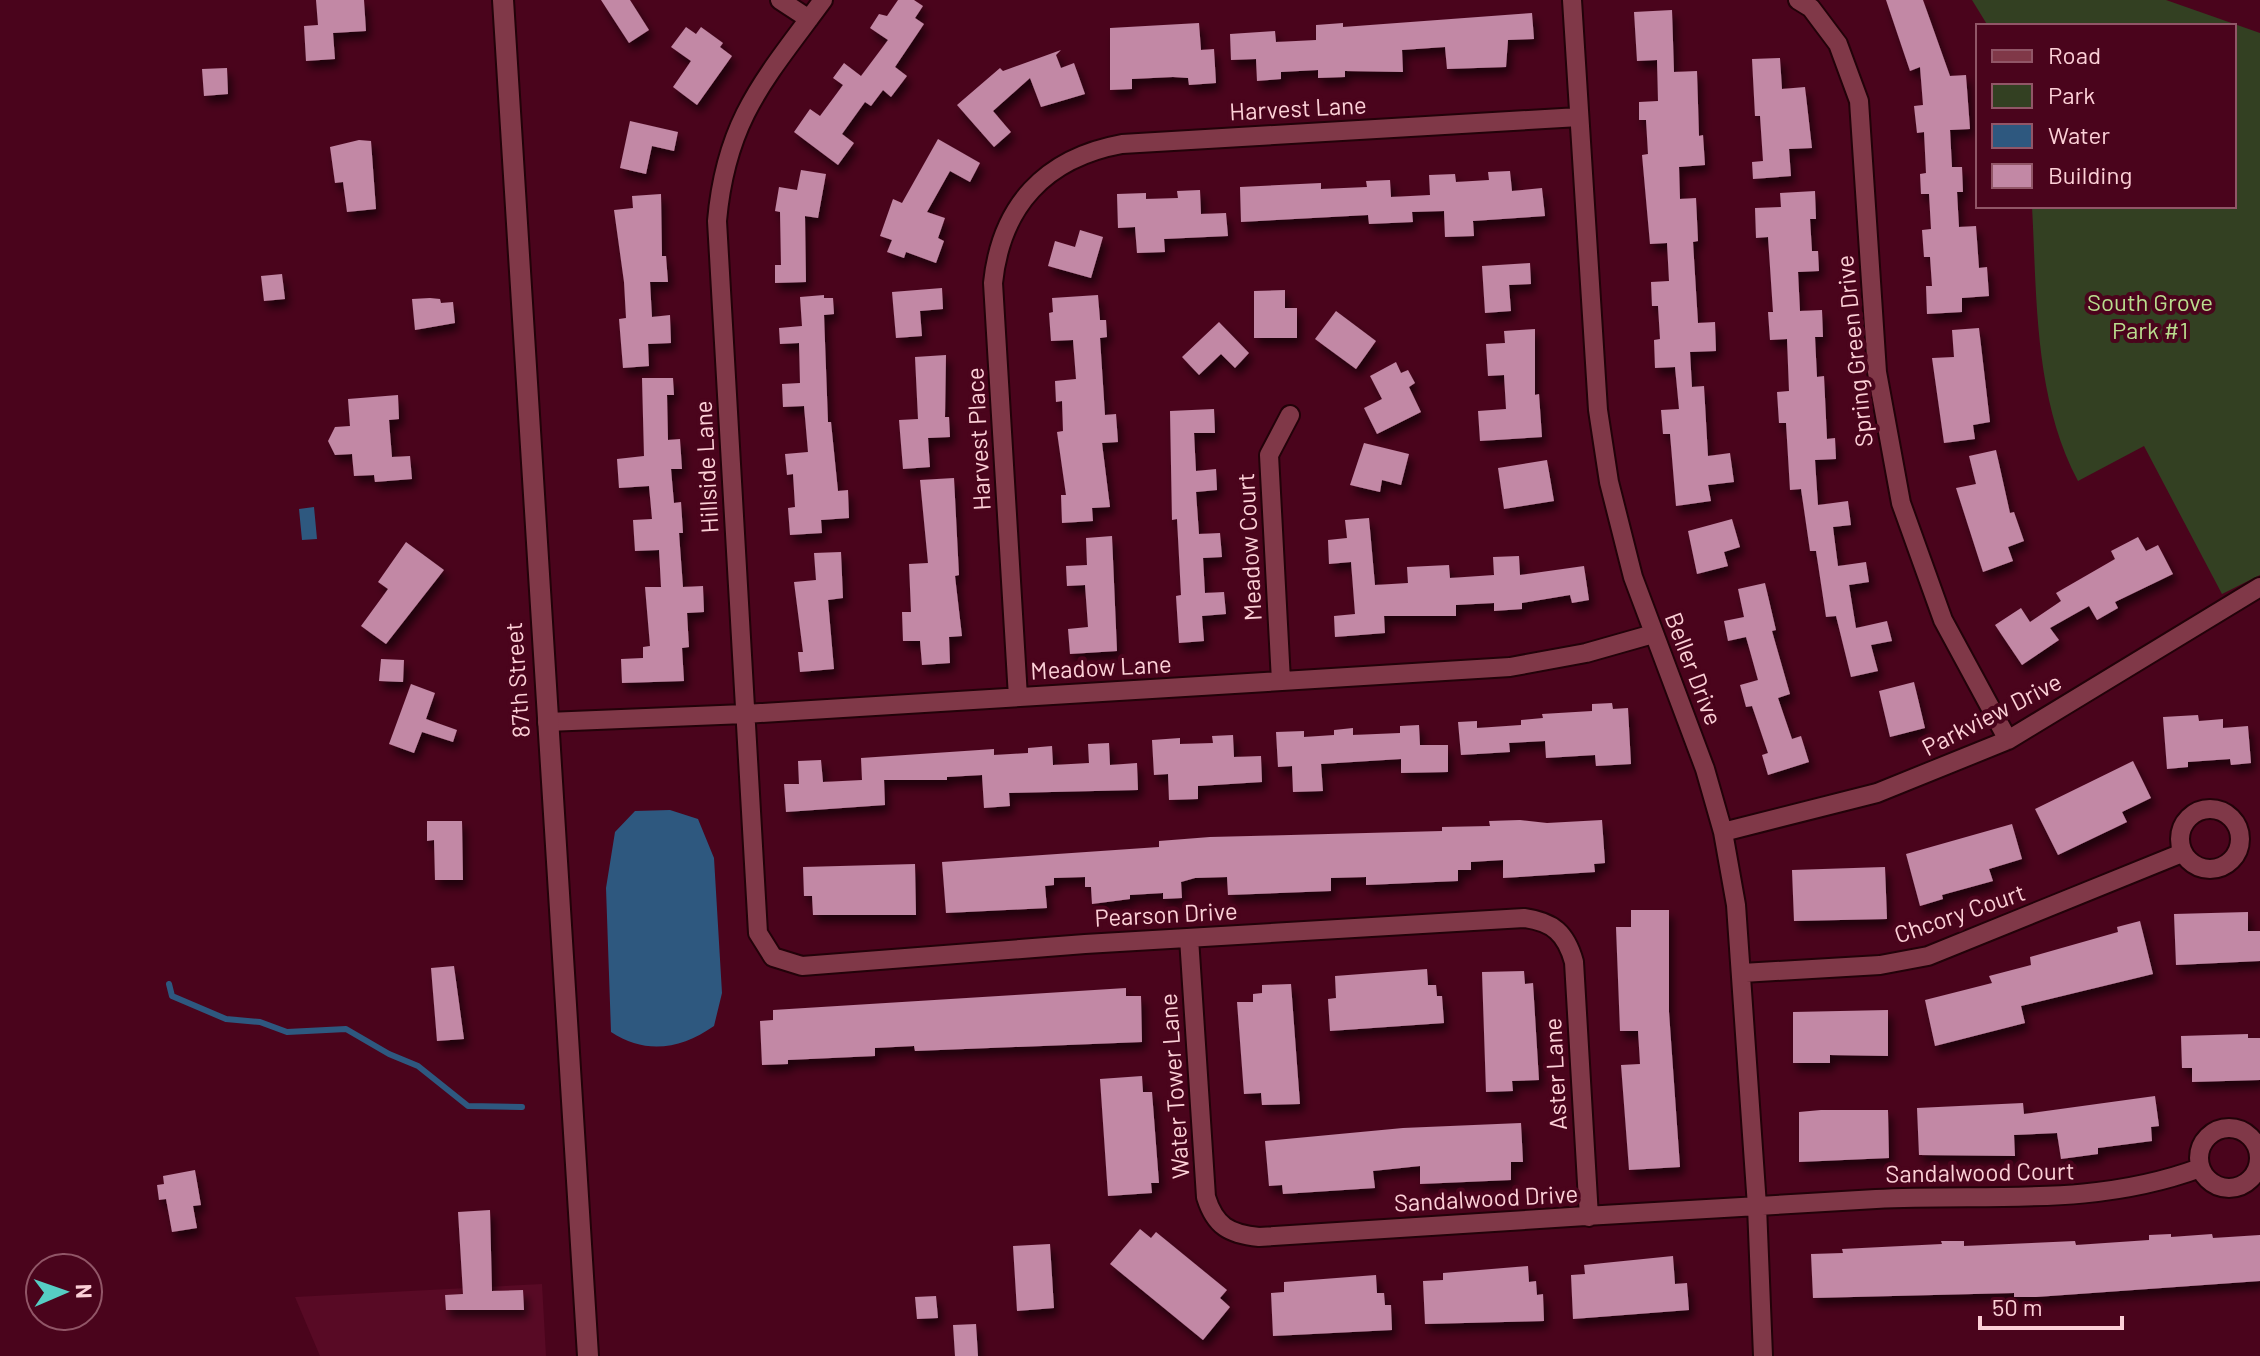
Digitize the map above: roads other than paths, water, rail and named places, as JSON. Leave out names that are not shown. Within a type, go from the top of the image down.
[{"type":"main road","name":"87th Street","points":[[503,0],[588,1356]]},
{"type":"street","points":[[780,0],[809,19]]},
{"type":"street","name":"Hillside Lane","points":[[773,957],[758,933],[717,221],[720,181],[733,136],[745,110],[823,0]]},
{"type":"street","name":"Beller Drive","points":[[1572,0],[1598,410],[1619,527],[1653,634],[1695,741],[1723,832],[1742,973],[1763,1356]]},
{"type":"street","name":"Spring Green Drive","points":[[1798,0],[1811,8],[1838,44],[1859,101],[1877,372],[1901,503],[1943,620],[2008,740]]},
{"type":"street","name":"Harvest Lane","points":[[1031,187],[1085,153],[1122,144],[1579,117]]},
{"type":"street","name":"Harvest Place","points":[[1018,697],[993,283],[1000,241],[1031,187]]},
{"type":"street","name":"Meadow Court","points":[[1281,681],[1269,455],[1290,415]]},
{"type":"street","name":"Parkview Drive","points":[[1723,832],[1877,793],[2008,740],[2260,587]]},
{"type":"street","name":"Meadow Lane","points":[[547,722],[745,714],[1510,667],[1586,653],[1653,634]]},
{"type":"street","name":"Chcory Court","points":[[1742,973],[1880,965],[1928,956],[2182,853]]},
{"type":"street","name":"Pearson Drive","points":[[773,957],[802,966],[1524,918],[1548,923],[1560,931]]},
{"type":"street","name":"Aster Lane","points":[[1560,931],[1574,962],[1589,1217]]},
{"type":"street","name":"Water Tower Lane","points":[[1189,938],[1206,1197],[1221,1226]]},
{"type":"street","name":"Sandalwood Court","points":[[1757,1206],[1944,1196],[2096,1195],[2140,1187],[2200,1168]]},
{"type":"street","name":"Sandalwood Drive","points":[[1221,1226],[1236,1235],[1259,1237],[1757,1206]]},
{"type":"water","points":[[314,507],[317,539],[302,540],[299,509]]},
{"type":"water","points":[[670,810],[698,819],[714,858],[722,993],[714,1026],[689,1040],[650,1046],[637,1044],[611,1032],[606,888],[615,832],[635,811]]},
{"type":"waterway","points":[[169,984],[172,996],[226,1019],[260,1022],[287,1032],[346,1029],[389,1054],[418,1066],[468,1106],[522,1107]]},
{"type":"park label","name":"South Grove Park #1","points":[[2150,317]]}]
